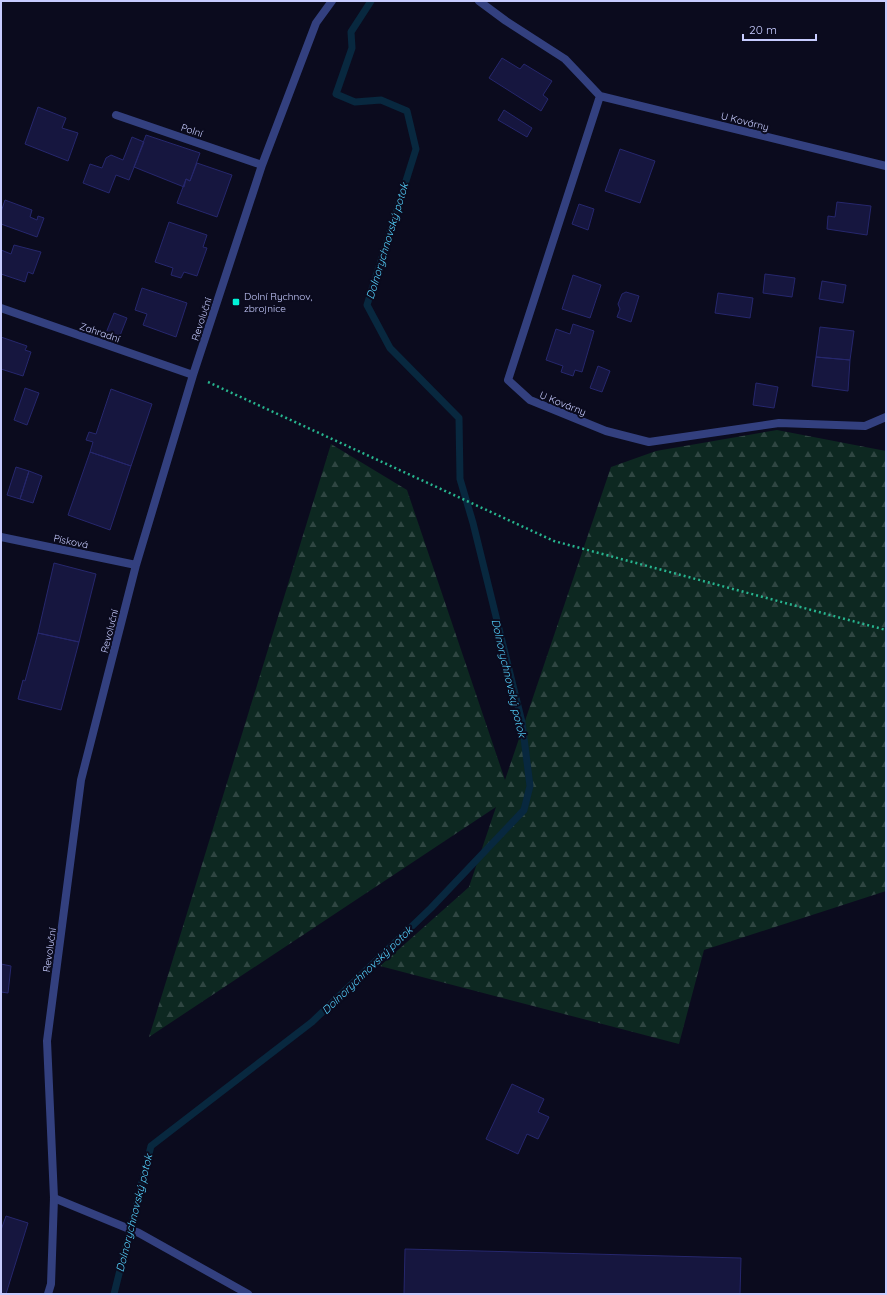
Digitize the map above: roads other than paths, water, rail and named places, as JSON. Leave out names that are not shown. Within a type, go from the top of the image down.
[{"type":"street","name":"Revoluční","points":[[48,1294],[51,1284],[54,1198],[47,1041],[81,780],[136,565],[193,375],[262,165],[316,23],[332,1]]},
{"type":"street","points":[[479,1],[506,21],[565,59],[600,96]]},
{"type":"street","name":"U Kovárny","points":[[886,166],[600,96],[508,380],[530,400],[606,431],[649,442],[779,423],[865,426],[886,416]]},
{"type":"street","name":"Polní","points":[[116,114],[262,165]]},
{"type":"street","name":"Zahradní","points":[[1,308],[193,375]]},
{"type":"street","name":"Písková","points":[[1,537],[136,565]]},
{"type":"street","points":[[54,1198],[139,1233],[248,1294]]},
{"type":"waterway","name":"Dolnorychnovský potok","points":[[114,1294],[151,1146],[312,1022],[431,908],[524,810],[530,786],[522,722],[473,523],[460,479],[459,418],[390,348],[367,305],[416,149],[407,111],[381,100],[355,102],[336,94],[352,48],[351,32],[371,1]]},
{"type":"place","name":"Dolní Rychnov, zbrojnice","points":[[236,302]]}]
